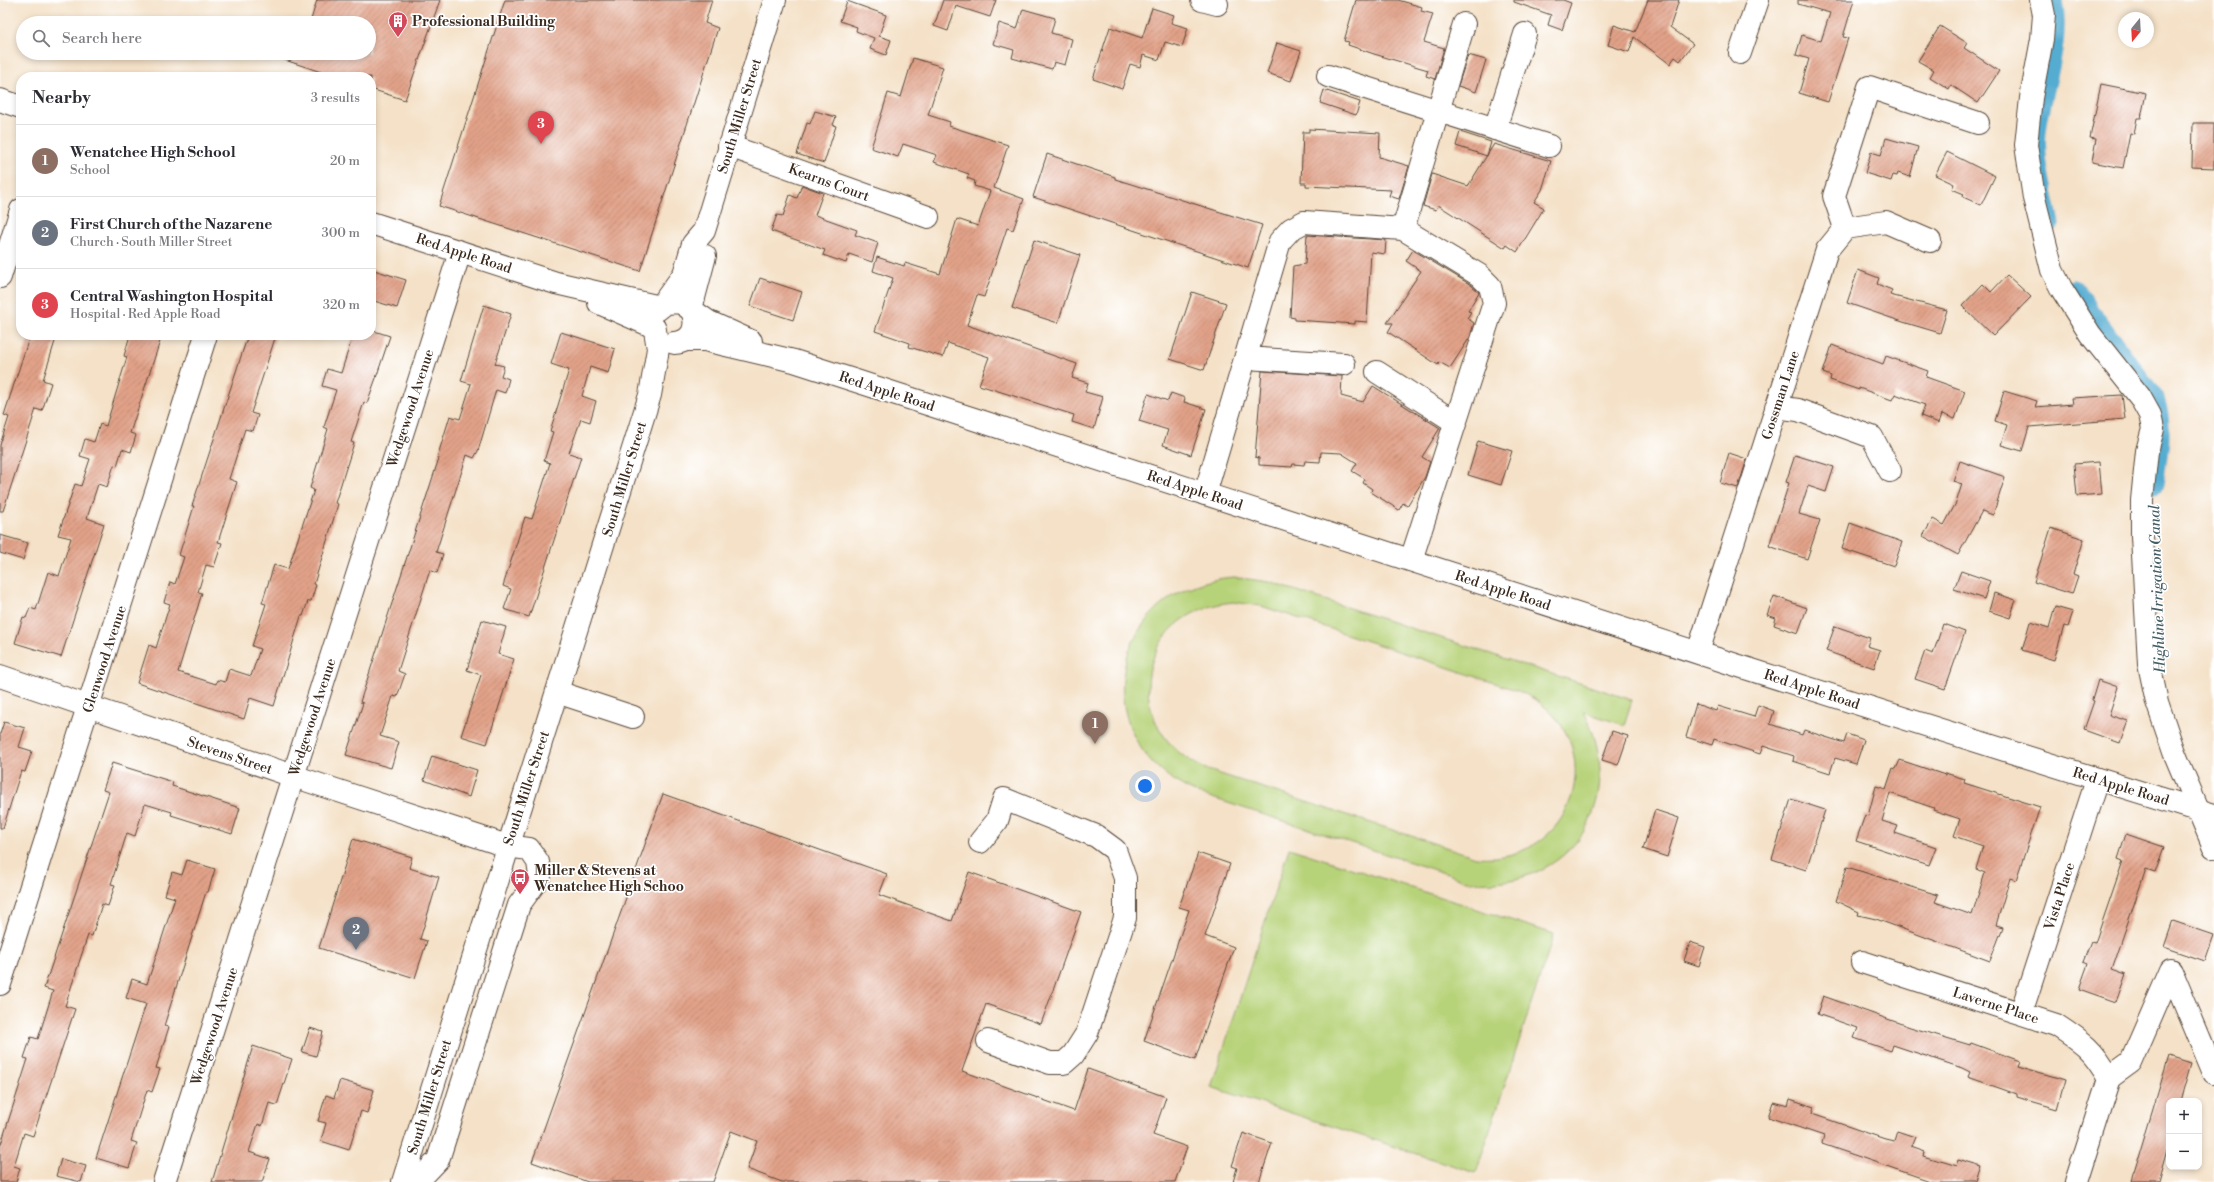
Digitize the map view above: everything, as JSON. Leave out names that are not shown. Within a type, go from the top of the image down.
[{"type":"street","name":"South Miller Street","points":[[403,1182],[507,846],[650,395],[658,349],[657,317],[684,274],[693,244],[704,231],[775,0]]},
{"type":"street","points":[[1740,53],[1758,0]]},
{"type":"street","points":[[2041,0],[2044,15],[2042,39],[2031,98],[2026,145],[2034,198],[2052,270],[2061,288],[2090,334],[2137,392],[2150,415],[2152,429],[2147,451],[2142,500],[2142,536],[2149,664],[2162,720],[2206,812],[2214,847]]},
{"type":"street","points":[[1403,229],[1464,24]]},
{"type":"street","points":[[1495,129],[1525,34]]},
{"type":"street","points":[[1328,76],[1549,146]]},
{"type":"street","points":[[1930,241],[1886,222],[1845,228],[1834,196],[1869,88],[1978,123]]},
{"type":"street","points":[[0,100],[16,105]]},
{"type":"street","name":"Kearns Court","points":[[729,146],[928,218]]},
{"type":"street","points":[[1205,494],[1280,241],[1291,229],[1304,222],[1403,229],[1480,275],[1490,286],[1494,303],[1411,560]]},
{"type":"street","name":"Red Apple Road","points":[[376,225],[657,317]]},
{"type":"street","points":[[0,276],[16,226]]},
{"type":"street","name":"Gossman Lane","points":[[1698,652],[1827,250],[1845,228]]},
{"type":"street","name":"South Miller Street","points":[[691,310],[707,247],[704,231]]},
{"type":"street","name":"Wedgewood Avenue","points":[[164,1182],[460,252]]},
{"type":"street","points":[[673,301],[680,302],[691,310],[695,324],[694,330],[685,340],[673,343],[666,342],[661,339],[657,317],[673,301]]},
{"type":"street","name":"Red Apple Road","points":[[691,310],[709,322],[794,361]]},
{"type":"street","name":"Glenwood Avenue","points":[[0,984],[204,340]]},
{"type":"street","name":"South Miller Street","points":[[650,395],[674,352],[685,340]]},
{"type":"street","name":"Red Apple Road","points":[[685,340],[705,340],[794,361],[2097,780],[2206,812]]},
{"type":"street","points":[[1246,358],[1344,364]]},
{"type":"street","points":[[1377,372],[1456,422]]},
{"type":"street","points":[[1776,407],[1798,410],[1872,437],[1890,471]]},
{"type":"street","name":"Stevens Street","points":[[0,676],[293,776],[507,846],[529,849],[538,862],[540,876],[519,905],[438,1160],[417,1182]]},
{"type":"street","points":[[557,692],[633,717]]},
{"type":"street","name":"Vista Place","points":[[2021,1013],[2097,780]]},
{"type":"street","points":[[980,842],[997,821],[1004,799],[1096,836],[1107,843],[1115,850],[1125,878],[1125,918],[1087,1034],[1073,1055],[1064,1063],[1050,1063],[988,1041]]},
{"type":"street","name":"Laverne Place","points":[[1862,962],[2056,1025],[2082,1042],[2098,1057],[2109,1078]]},
{"type":"street","points":[[2076,1182],[2109,1078],[2130,1062],[2170,970],[2214,1073]]},
{"type":"green space","points":[[1234,577],[1269,582],[1632,700],[1624,725],[1584,712],[1596,745],[1600,777],[1595,807],[1583,833],[1564,855],[1538,871],[1507,881],[1472,882],[1200,794],[1162,771],[1137,741],[1124,707],[1124,671],[1135,637],[1158,608],[1191,587]],"holes":[[[1234,602],[1261,606],[1516,690],[1547,709],[1566,734],[1575,762],[1573,792],[1561,818],[1541,840],[1512,854],[1476,857],[1208,770],[1179,752],[1159,728],[1149,702],[1149,674],[1158,648],[1175,626],[1200,610]]]},
{"type":"green space","points":[[1289,848],[1554,934],[1476,1173],[1211,1087]]},
{"type":"building","name":"Professional Building","points":[[317,0],[440,0],[405,100],[376,91],[376,72],[321,72],[285,60],[376,60],[376,16],[312,16]]},
{"type":"building","points":[[505,0],[712,0],[705,23],[718,28],[640,271],[439,206]]},
{"type":"building","points":[[943,0],[996,0],[990,17],[956,6],[948,31],[934,26]]},
{"type":"building","points":[[1356,0],[1398,0],[1422,7],[1421,11],[1433,14],[1424,42],[1444,48],[1435,79],[1426,76],[1428,70],[1374,54],[1348,45],[1349,42],[1344,41]]},
{"type":"building","points":[[1514,0],[1563,0],[1571,3],[1562,30],[1548,25],[1551,15],[1514,2]]},
{"type":"building","points":[[1648,0],[1679,0],[1670,27],[1693,44],[1680,61],[1675,57],[1670,64],[1634,37],[1629,52],[1608,45],[1614,25],[1635,32]]},
{"type":"building","points":[[1798,0],[1854,0],[1843,37],[1848,38],[1828,102],[1799,93],[1809,59],[1796,55],[1802,35],[1821,41],[1830,13],[1798,4]]},
{"type":"building","points":[[847,1],[886,15],[879,36],[891,40],[886,55],[870,49],[874,38],[856,31],[857,27],[840,21]]},
{"type":"building","points":[[1152,8],[1174,15],[1171,23],[1188,28],[1182,47],[1165,42],[1159,60],[1143,55],[1140,67],[1130,64],[1122,89],[1093,79],[1110,27],[1142,38]]},
{"type":"building","points":[[1023,9],[1055,18],[1051,33],[1072,39],[1065,65],[1054,62],[1052,69],[1012,58],[1014,50],[993,44],[999,23],[1017,29]]},
{"type":"building","points":[[1940,26],[1967,43],[1964,48],[1999,71],[1978,103],[1951,85],[1949,89],[1930,77],[1934,70],[1918,61]]},
{"type":"building","points":[[1277,43],[1301,51],[1291,81],[1267,73]]},
{"type":"building","points":[[1468,55],[1486,60],[1476,92],[1458,86]]},
{"type":"building","points":[[913,58],[943,67],[928,115],[950,122],[949,126],[1008,145],[994,188],[1024,199],[1013,230],[1007,228],[984,297],[977,295],[967,325],[1077,364],[1072,378],[1088,383],[1085,392],[1103,397],[1094,429],[1072,422],[1074,415],[979,385],[989,357],[948,343],[943,357],[909,347],[910,343],[875,331],[893,278],[873,271],[877,257],[904,266],[905,263],[940,274],[957,219],[978,226],[990,191],[974,186],[975,181],[967,178],[969,174],[934,162],[937,155],[903,144],[898,157],[871,148],[888,93],[901,97]]},
{"type":"building","points":[[2101,84],[2146,93],[2141,118],[2137,118],[2134,134],[2130,133],[2123,168],[2092,162],[2096,139],[2090,138]]},
{"type":"building","points":[[1324,90],[1360,102],[1356,115],[1320,103]]},
{"type":"building","points":[[815,111],[836,117],[833,125],[836,126],[824,163],[797,154],[807,123],[810,124]]},
{"type":"building","points":[[2193,123],[2214,123],[2214,168],[2192,167]]},
{"type":"building","points":[[1309,129],[1380,133],[1379,157],[1409,166],[1399,199],[1389,196],[1391,190],[1306,186],[1306,183],[1301,183],[1303,132],[1309,132]]},
{"type":"building","points":[[1460,132],[1491,142],[1487,156],[1456,146]]},
{"type":"building","points":[[1886,138],[1918,147],[1910,177],[1898,173],[1897,176],[1893,175],[1891,181],[1865,173],[1871,152],[1881,155]]},
{"type":"building","points":[[1494,144],[1551,161],[1542,190],[1534,202],[1544,208],[1517,252],[1507,245],[1505,248],[1438,205],[1436,210],[1423,206],[1432,174],[1468,186]]},
{"type":"building","points":[[1947,152],[1995,176],[1981,205],[1963,197],[1964,194],[1952,189],[1954,184],[1935,175]]},
{"type":"building","points":[[1047,154],[1115,177],[1115,179],[1262,225],[1248,268],[1033,197]]},
{"type":"building","points":[[802,185],[823,193],[815,215],[857,230],[855,235],[878,243],[872,262],[849,254],[846,263],[823,255],[825,250],[771,231],[777,215],[783,216],[790,195],[797,198]]},
{"type":"building","points":[[1307,235],[1386,240],[1385,254],[1371,252],[1367,322],[1355,321],[1355,324],[1295,320],[1295,318],[1290,317],[1293,266],[1305,264]]},
{"type":"building","points":[[1034,240],[1080,255],[1058,323],[1012,308]]},
{"type":"building","points":[[1413,250],[1471,285],[1479,292],[1468,311],[1471,312],[1467,318],[1474,323],[1470,337],[1450,368],[1439,362],[1438,365],[1388,332],[1393,323],[1387,323],[1421,271],[1406,261]]},
{"type":"building","points":[[1858,270],[1879,278],[1877,284],[1892,290],[1890,295],[1947,310],[1940,333],[1847,303]]},
{"type":"building","points":[[376,271],[406,280],[397,308],[376,302]]},
{"type":"building","points":[[2007,275],[2031,297],[1993,336],[1962,306],[1983,284],[1991,292]]},
{"type":"building","points":[[760,278],[802,292],[793,320],[750,306]]},
{"type":"building","points":[[1192,292],[1226,303],[1204,370],[1170,359]]},
{"type":"building","points":[[484,305],[511,314],[495,364],[504,366],[501,376],[509,379],[505,393],[496,390],[478,451],[474,458],[467,455],[436,552],[443,554],[437,573],[430,570],[398,671],[405,674],[397,697],[393,696],[380,736],[399,742],[391,768],[346,755],[363,703],[360,702],[439,458],[437,458],[450,416],[460,419],[471,384],[461,381]]},
{"type":"building","points":[[376,332],[390,336],[367,403],[364,402],[351,442],[354,443],[335,503],[338,504],[314,584],[316,585],[311,601],[308,601],[303,616],[301,616],[274,706],[250,698],[244,719],[137,683],[149,645],[156,648],[170,604],[164,602],[170,582],[175,584],[184,557],[179,555],[194,506],[192,506],[246,340],[274,340],[251,413],[258,415],[253,431],[245,429],[229,479],[237,482],[218,542],[222,543],[214,567],[206,565],[198,592],[202,593],[178,672],[216,684],[217,680],[225,682],[229,669],[251,676],[260,649],[252,646],[266,604],[262,603],[274,565],[288,569],[314,490],[310,488],[328,429],[324,427],[336,390],[322,386],[327,369],[341,373],[351,340],[376,340]]},
{"type":"building","points":[[561,332],[615,349],[608,373],[590,367],[582,396],[596,401],[590,422],[581,419],[569,453],[581,457],[529,617],[504,609],[511,589],[503,586],[525,517],[532,519],[550,463],[544,461],[553,432],[550,431],[569,370],[551,364]]},
{"type":"building","points":[[28,340],[55,340],[43,380],[51,383],[42,411],[36,409],[3,511],[0,511],[0,445],[9,417],[4,415]]},
{"type":"building","points":[[129,340],[160,340],[130,433],[136,435],[131,452],[122,449],[117,466],[114,465],[107,487],[98,484],[87,518],[104,524],[61,657],[15,643],[23,617],[26,618],[30,608],[36,610],[48,572],[59,576],[71,538],[58,535],[75,484],[81,486],[90,459],[80,456],[85,439],[94,442],[100,424],[106,426],[127,357],[124,356]]},
{"type":"building","points":[[1832,345],[1883,364],[1886,356],[1928,371],[1926,377],[1965,391],[1955,419],[1942,414],[1939,423],[1921,416],[1925,405],[1895,394],[1892,400],[1859,388],[1859,390],[1830,380],[1831,376],[1823,373]]},
{"type":"building","points":[[1262,371],[1342,376],[1341,396],[1363,402],[1373,386],[1440,428],[1422,457],[1430,462],[1425,477],[1407,506],[1403,503],[1399,510],[1371,492],[1372,489],[1363,483],[1365,479],[1352,471],[1357,463],[1341,453],[1321,452],[1320,462],[1305,461],[1304,465],[1293,464],[1292,467],[1259,465],[1259,458],[1255,457]]},
{"type":"building","points":[[2004,391],[2037,401],[2035,407],[2073,404],[2072,398],[2122,395],[2125,419],[2029,427],[2022,451],[2001,445],[2007,425],[1995,421]]},
{"type":"building","points":[[1171,393],[1185,398],[1184,402],[1206,409],[1191,455],[1163,445],[1168,430],[1139,421],[1148,394],[1168,401]]},
{"type":"building","points":[[1478,441],[1512,451],[1501,485],[1468,475]]},
{"type":"building","points":[[1729,453],[1747,459],[1738,488],[1720,483]]},
{"type":"building","points":[[1795,455],[1834,467],[1826,492],[1808,486],[1799,514],[1820,520],[1807,559],[1769,546],[1789,483],[1786,482]]},
{"type":"building","points":[[1960,461],[2005,477],[1993,515],[1982,511],[1958,555],[1923,536],[1933,519],[1944,525],[1956,503],[1962,484],[1953,481]]},
{"type":"building","points":[[2099,462],[2102,494],[2077,496],[2074,464]]},
{"type":"building","points":[[1850,523],[1902,542],[1894,566],[1842,549]]},
{"type":"building","points":[[2051,528],[2084,539],[2073,574],[2078,576],[2072,594],[2034,582]]},
{"type":"building","points":[[0,535],[28,543],[23,560],[0,553]]},
{"type":"building","points":[[1961,571],[1990,581],[1984,599],[1954,589]]},
{"type":"building","points":[[1994,593],[2016,600],[2010,618],[1989,611]]},
{"type":"building","points":[[1774,596],[1807,608],[1798,633],[1774,625],[1776,618],[1767,615]]},
{"type":"building","points":[[2055,607],[2073,612],[2068,627],[2064,626],[2054,660],[2022,650],[2030,622],[2049,628]]},
{"type":"building","points":[[482,620],[506,627],[498,654],[514,659],[487,744],[461,736],[481,675],[467,670]]},
{"type":"building","points":[[1943,624],[1965,632],[1945,689],[1915,679],[1925,651],[1933,654]]},
{"type":"building","points":[[1835,626],[1870,638],[1867,646],[1880,650],[1874,668],[1826,651]]},
{"type":"building","points":[[2098,680],[2118,687],[2109,715],[2128,721],[2120,743],[2084,730],[2094,701],[2092,700]]},
{"type":"building","points":[[1696,704],[1716,711],[1718,706],[1754,717],[1758,705],[1774,711],[1770,724],[1802,735],[1804,730],[1844,743],[1847,734],[1864,740],[1856,764],[1835,758],[1830,773],[1793,761],[1794,756],[1763,746],[1760,754],[1714,739],[1712,745],[1686,737]]},
{"type":"building","points":[[4,722],[25,728],[19,747],[32,751],[25,772],[21,771],[3,828],[0,828],[0,734]]},
{"type":"building","points":[[1612,731],[1628,736],[1618,765],[1602,760]]},
{"type":"building","points":[[432,756],[477,770],[469,797],[424,780]]},
{"type":"building","points":[[1900,760],[1945,775],[1945,773],[1965,779],[1964,783],[2040,807],[2016,880],[2010,878],[1996,925],[2003,927],[1990,961],[1876,919],[1858,915],[1859,912],[1836,901],[1847,867],[1938,895],[1935,902],[1972,915],[1985,873],[1976,869],[1983,846],[1954,836],[1960,819],[1933,810],[1934,808],[1890,793],[1882,821],[1898,826],[1895,833],[1936,847],[1929,865],[1856,841],[1865,815],[1868,816],[1876,786],[1886,789],[1893,768],[1896,769]]},
{"type":"building","points":[[112,763],[173,782],[172,786],[240,808],[232,834],[171,815],[172,812],[145,804],[135,836],[127,833],[111,884],[115,885],[108,906],[102,904],[92,936],[88,935],[65,1006],[75,1009],[33,1136],[24,1133],[14,1166],[20,1168],[16,1182],[0,1182],[0,1147],[28,1059],[24,1058],[31,1037],[38,1039],[53,991],[44,988],[109,792],[103,790]]},
{"type":"building","points":[[663,794],[887,874],[879,895],[952,921],[969,872],[1081,912],[1041,1024],[986,1004],[962,1071],[1074,1111],[1088,1069],[1166,1097],[1153,1135],[1187,1147],[1175,1182],[782,1182],[747,1169],[757,1141],[731,1131],[713,1182],[588,1182],[532,1162]]},
{"type":"building","points":[[1791,799],[1825,810],[1806,870],[1772,859]]},
{"type":"building","points":[[1655,810],[1679,818],[1667,857],[1643,849]]},
{"type":"building","points":[[2126,834],[2164,847],[2155,872],[2146,869],[2112,969],[2126,974],[2116,1002],[2079,989],[2088,964],[2083,962],[2091,942],[2095,943],[2123,861],[2118,859]]},
{"type":"building","points":[[353,839],[412,857],[409,868],[439,877],[420,939],[427,941],[415,978],[319,948]]},
{"type":"building","points":[[1198,853],[1230,864],[1205,936],[1234,947],[1195,1060],[1144,1041],[1189,910],[1179,907]]},
{"type":"building","points":[[187,860],[215,869],[208,892],[206,892],[164,1026],[169,1027],[156,1068],[160,1069],[152,1092],[147,1090],[131,1141],[137,1143],[129,1168],[96,1158],[146,1004],[126,998],[132,979],[147,984],[175,898],[165,895],[172,872],[182,875]]},
{"type":"building","points":[[2173,921],[2214,935],[2205,961],[2164,947]]},
{"type":"building","points":[[1690,942],[1705,947],[1699,966],[1684,961]]},
{"type":"building","points":[[1823,996],[1910,1027],[1970,1045],[1971,1043],[2020,1061],[2018,1066],[2065,1080],[2057,1109],[2016,1097],[2016,1094],[1968,1077],[1970,1072],[1962,1068],[1893,1045],[1891,1051],[1854,1038],[1858,1028],[1817,1014]]},
{"type":"building","points":[[310,1028],[323,1032],[316,1056],[302,1052]]},
{"type":"building","points":[[253,1046],[292,1059],[277,1105],[269,1103],[262,1126],[258,1124],[249,1152],[270,1159],[262,1182],[212,1182]]},
{"type":"building","points":[[2169,1056],[2191,1063],[2181,1098],[2166,1098],[2166,1154],[2158,1182],[2131,1182]]},
{"type":"building","points":[[340,1080],[374,1090],[367,1113],[361,1111],[349,1150],[321,1141],[326,1123],[318,1121],[326,1095],[334,1098]]},
{"type":"building","points":[[1790,1099],[1814,1107],[1812,1114],[1885,1139],[1894,1141],[1897,1131],[1915,1137],[1911,1147],[1925,1152],[1924,1156],[1956,1166],[1958,1160],[1982,1167],[1977,1182],[1933,1182],[1822,1144],[1824,1136],[1768,1117],[1773,1102],[1788,1106]]},
{"type":"building","points":[[1243,1133],[1272,1143],[1259,1182],[1233,1182],[1237,1168],[1232,1166]]},
{"type":"building","points":[[61,1159],[86,1166],[81,1182],[56,1176]]},
{"type":"waterway","name":"Highline Irrigation Canal","points":[[2050,223],[2040,178],[2036,143],[2039,116],[2053,50],[2055,33],[2053,0]]},
{"type":"waterway","name":"Highline Irrigation Canal","points":[[2074,289],[2155,399],[2160,420],[2160,441],[2154,484]]},
{"type":"place","name":"Professional Building","points":[[398,38]]},
{"type":"place","name":"Central Washington Hospital","points":[[541,144]]},
{"type":"place","name":"Wenatchee High School","points":[[1095,744]]},
{"type":"place","name":"Miller & Stevens at Wenatchee High Schoo","points":[[520,895]]},
{"type":"place","name":"First Church of the Nazarene","points":[[356,950]]}]
